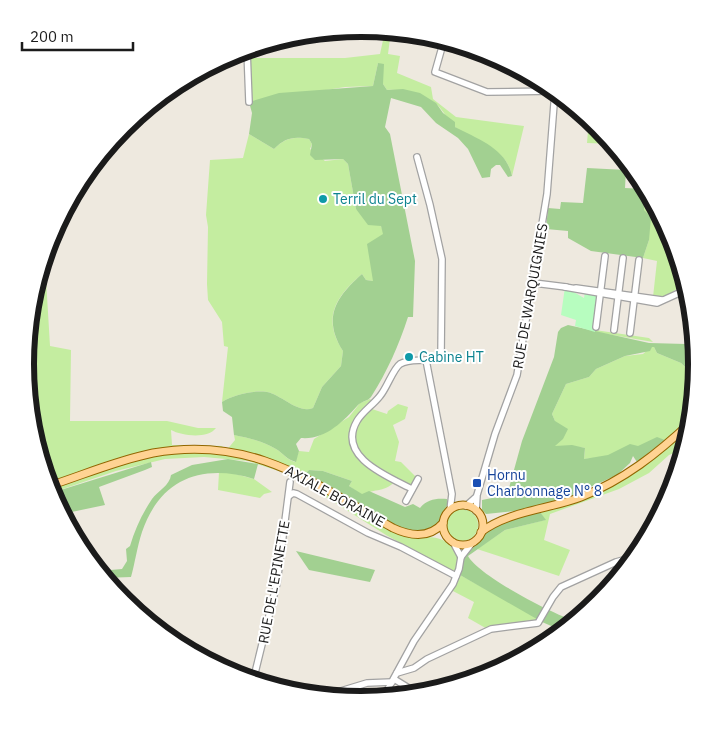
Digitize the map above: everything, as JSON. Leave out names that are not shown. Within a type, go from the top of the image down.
[{"type":"main road","points":[[443,523],[446,536],[453,542],[459,545],[472,543],[481,532],[497,523],[580,497],[609,484],[651,458],[681,431]]},
{"type":"main road","name":"AXIALE BORAINE","points":[[56,483],[152,454],[190,449],[226,451],[252,456],[294,471],[400,532],[412,535],[430,533],[446,536]]},
{"type":"main road","points":[[430,533],[443,523],[450,510],[464,506],[476,511],[481,519],[481,532]]},
{"type":"main road","points":[[481,519],[497,523]]},
{"type":"street","points":[[442,47],[434,72],[487,92],[542,91]]},
{"type":"street","points":[[247,58],[249,102]]},
{"type":"street","name":"RUE DE WARQUIGNIES","points":[[476,511],[477,495],[495,434],[517,375],[534,283],[547,194],[554,101]]},
{"type":"street","points":[[412,489],[362,459],[354,444],[353,430],[361,415],[389,385],[397,367],[402,363],[438,357],[442,350],[440,312],[442,259],[417,157]]},
{"type":"street","points":[[596,327],[605,256]]},
{"type":"street","points":[[614,330],[623,258]]},
{"type":"street","points":[[630,333],[640,260]]},
{"type":"street","points":[[534,283],[658,301],[680,292]]},
{"type":"street","points":[[426,360],[452,494],[450,510]]},
{"type":"street","points":[[406,501],[418,479]]},
{"type":"street","name":"RUE DE L'EPINETTE","points":[[255,674],[277,583],[290,482]]},
{"type":"street","points":[[289,496],[293,493],[297,494],[368,533],[410,551],[456,576]]},
{"type":"street","points":[[452,494],[464,506],[473,502],[477,495]]},
{"type":"street","points":[[453,542],[461,556]]},
{"type":"street","points":[[387,691],[456,576],[461,556],[472,543]]},
{"type":"street","points":[[339,691],[394,678],[427,659],[491,629],[538,623],[552,597],[561,587],[624,560]]},
{"type":"street","points":[[394,678],[409,688]]},
{"type":"green space","points":[[383,38],[390,39],[388,54],[400,56],[397,73],[431,87],[433,99],[456,117],[524,126],[512,176],[504,158],[455,127],[435,103],[412,93],[387,90],[383,84],[378,63],[373,86],[345,87],[249,102],[247,58],[345,58],[380,54]]},
{"type":"green space","points":[[378,63],[384,64],[383,84],[387,90],[403,89],[420,93],[436,103],[443,113],[455,122],[455,127],[498,152],[509,167],[512,176],[508,177],[500,165],[496,165],[491,169],[490,177],[482,178],[468,149],[458,138],[436,123],[421,107],[391,98],[385,127],[390,134],[415,261],[413,317],[408,317],[392,358],[371,397],[360,404],[333,429],[318,436],[301,438],[296,444],[299,451],[296,462],[266,444],[234,435],[232,417],[223,411],[222,402],[243,394],[267,392],[296,406],[307,409],[313,408],[322,387],[341,366],[343,351],[333,328],[335,309],[345,291],[362,274],[366,280],[373,281],[367,244],[383,234],[381,226],[368,225],[356,209],[348,164],[343,159],[315,160],[310,155],[312,144],[309,139],[290,139],[282,142],[274,149],[249,134],[252,113],[249,102],[279,93],[373,86]]},
{"type":"green space","points":[[588,129],[602,144],[587,143]]},
{"type":"green space","name":"Terril du Sept","points":[[249,134],[274,149],[282,142],[290,139],[309,139],[312,144],[310,149],[325,161],[343,159],[348,164],[356,209],[381,226],[384,234],[377,239],[373,281],[366,280],[362,274],[345,291],[334,309],[333,329],[343,351],[341,366],[322,387],[313,408],[307,409],[296,406],[267,392],[243,394],[222,402],[228,347],[224,346],[222,322],[208,300],[207,284],[208,227],[206,215],[210,160],[243,158]]},
{"type":"green space","points":[[587,168],[624,170],[626,172],[625,188],[636,189],[644,202],[644,210],[651,217],[649,240],[643,258],[591,251],[568,238],[568,231],[546,229],[548,208],[560,209],[561,202],[583,203]]},
{"type":"green space","points":[[644,202],[663,239],[679,287],[662,297],[653,297],[657,261],[643,258],[649,240]]},
{"type":"green space","points":[[46,278],[50,346],[71,350],[70,421],[167,421],[198,428],[216,428],[207,434],[201,435],[182,434],[171,430],[172,445],[222,446],[226,451],[235,440],[234,435],[266,444],[295,462],[299,451],[309,452],[314,439],[349,417],[360,403],[370,399],[374,403],[369,408],[387,414],[388,411],[398,404],[408,407],[405,419],[393,425],[399,442],[395,461],[401,462],[418,479],[412,489],[396,480],[384,489],[362,495],[349,486],[352,481],[323,471],[309,470],[305,474],[295,469],[292,473],[395,533],[405,536],[432,537],[446,542],[460,558],[457,570],[452,571],[386,535],[291,475],[248,461],[204,457],[165,459],[116,471],[59,490],[51,470],[40,428],[34,386],[34,343]]},
{"type":"green space","points":[[565,287],[584,298],[585,292],[600,294],[595,332],[575,326],[576,320],[561,315]]},
{"type":"green space","points":[[568,325],[649,343],[686,344],[688,342],[688,370],[681,363],[657,353],[654,347],[652,347],[650,351],[625,356],[596,369],[589,377],[566,384],[552,414],[555,421],[568,429],[563,439],[555,446],[572,445],[585,448],[584,459],[608,455],[630,444],[638,446],[657,437],[665,440],[637,462],[633,456],[630,463],[617,475],[564,499],[524,510],[486,514],[482,510],[482,500],[507,495],[522,441],[554,357],[558,332],[561,328]]},
{"type":"green space","points":[[595,330],[649,338],[653,342],[595,332]]},
{"type":"green space","points":[[651,347],[654,347],[657,353],[681,363],[688,370],[688,386],[684,416],[680,422],[683,424],[665,440],[657,438],[623,455],[584,459],[585,448],[554,446],[555,421],[552,414],[566,384],[589,377],[596,369],[625,356],[643,354]]},
{"type":"green space","points":[[680,437],[676,452],[669,455],[649,473],[619,489],[550,514],[544,540],[570,550],[559,576],[477,549],[505,530],[545,520],[540,512],[582,498],[621,479],[657,456]]},
{"type":"green space","points":[[228,459],[258,464],[254,479],[217,473],[200,475],[185,480],[172,488],[160,499],[150,514],[140,538],[131,577],[113,578],[107,570],[122,569],[127,561],[126,549],[130,546],[142,516],[152,499],[166,485],[171,475],[192,465]]},
{"type":"green space","points":[[151,462],[152,467],[99,487],[105,505],[69,513],[59,490]]},
{"type":"green space","points":[[309,470],[323,471],[352,481],[349,486],[362,494],[369,491],[405,507],[413,504],[420,508],[429,501],[440,499],[447,499],[448,504],[440,517],[439,524],[429,530],[417,532],[406,530],[377,518],[345,499],[305,474]]},
{"type":"green space","points":[[224,471],[254,479],[272,492],[264,494],[260,498],[218,490],[219,472]]},
{"type":"green space","points":[[462,509],[468,510],[473,514],[477,519],[477,531],[473,536],[468,540],[462,541],[456,540],[451,536],[447,531],[446,525],[447,519],[451,514],[456,510]]},
{"type":"green space","points":[[540,512],[546,520],[505,530],[468,556],[486,574],[501,584],[534,603],[568,618],[555,628],[460,575],[464,554],[486,532],[510,520]]},
{"type":"green space","points":[[296,551],[375,570],[370,582],[309,570]]},
{"type":"green space","points":[[460,575],[542,622],[533,626],[489,630],[468,618],[474,602],[451,590]]},
{"type":"place","name":"Terril du Sept","points":[[323,199]]},
{"type":"place","name":"Cabine HT","points":[[409,357]]},
{"type":"place","name":"Hornu Charbonnage N° 8","points":[[477,483]]}]
